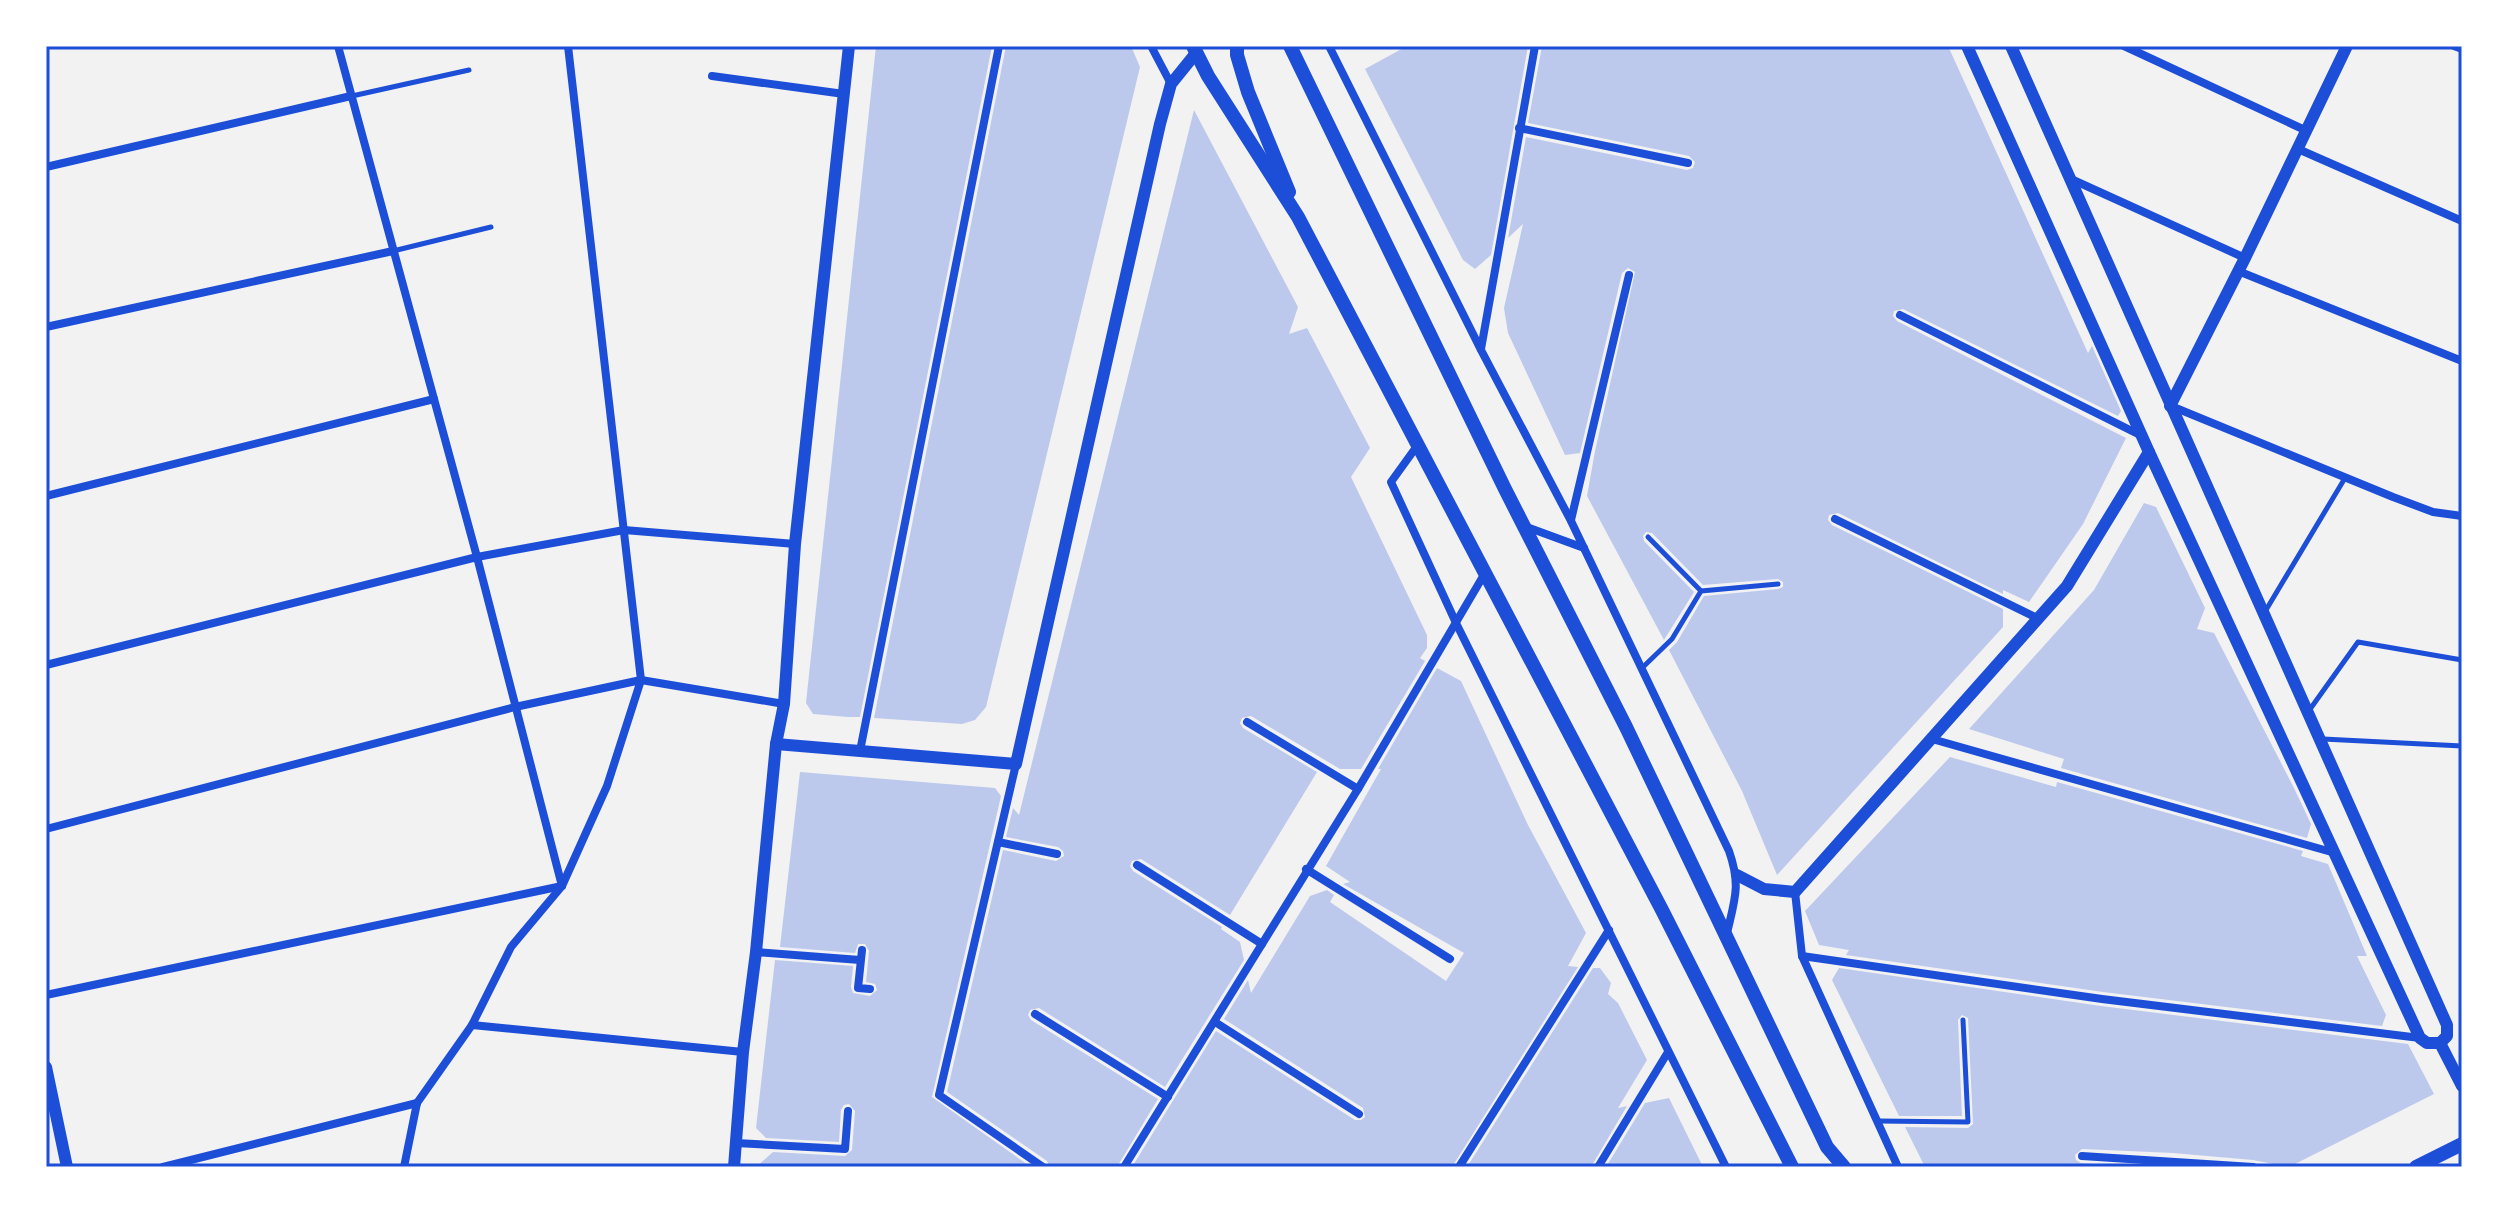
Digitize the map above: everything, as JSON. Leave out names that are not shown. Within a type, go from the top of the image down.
[{"type":"main road","points":[[1237,46],[1248,92],[1275,152],[1298,217]]},
{"type":"main road","points":[[1290,46],[1523,526],[1626,727],[1827,1147],[1844,1167]]},
{"type":"main road","points":[[1194,49],[1298,217],[1792,1167]]},
{"type":"main road","points":[[2416,1167],[2462,1144]]},
{"type":"street","points":[[338,46],[477,557],[562,886]]},
{"type":"street","points":[[404,1167],[417,1103],[472,1025],[511,947],[562,886],[607,786],[641,680],[568,46]]},
{"type":"street","points":[[734,1167],[743,1052],[776,744],[784,704],[795,544],[849,46]]},
{"type":"street","points":[[860,751],[999,46]]},
{"type":"street","points":[[1151,46],[1171,84]]},
{"type":"street","points":[[1329,46],[1481,350],[1571,521],[1729,851],[1737,875],[1735,901],[1726,936]]},
{"type":"street","points":[[1481,350],[1535,46]]},
{"type":"street","points":[[1967,46],[2149,452],[2420,1038]]},
{"type":"street","points":[[1802,956],[2102,999],[2420,1038],[2427,1043],[2440,1043],[2447,1036],[2447,1025],[2011,46]]},
{"type":"street","points":[[2124,46],[2307,131]]},
{"type":"street","points":[[2170,406],[2347,46]]},
{"type":"street","points":[[2454,46],[2462,49]]},
{"type":"street","points":[[1043,1167],[939,1095],[1171,84],[1194,49]]},
{"type":"street","points":[[712,76],[844,94]]},
{"type":"street","points":[[46,167],[351,96]]},
{"type":"street","points":[[1519,128],[1688,163]]},
{"type":"street","points":[[2298,149],[2462,221]]},
{"type":"street","points":[[2069,178],[2245,258]]},
{"type":"street","points":[[46,327],[393,251]]},
{"type":"street","points":[[2238,271],[2462,361]]},
{"type":"street","points":[[1571,521],[1629,275]]},
{"type":"street","points":[[1900,315],[2142,436]]},
{"type":"street","points":[[46,496],[434,399]]},
{"type":"street","points":[[2170,406],[2433,512],[2462,516]]},
{"type":"street","points":[[1418,445],[1391,482],[1457,625],[1726,1167]]},
{"type":"street","points":[[1898,1167],[1802,956],[1795,892],[2067,586],[2149,452]]},
{"type":"street","points":[[1835,519],[2039,619]]},
{"type":"street","points":[[1523,526],[1584,548]]},
{"type":"street","points":[[46,665],[477,557],[624,530],[795,544]]},
{"type":"street","points":[[1124,1167],[1358,789],[1485,573]]},
{"type":"street","points":[[46,829],[515,707],[641,680],[784,704]]},
{"type":"street","points":[[1247,722],[1358,789]]},
{"type":"street","points":[[1932,739],[2335,853]]},
{"type":"street","points":[[776,744],[1016,764]]},
{"type":"street","points":[[998,842],[1057,854]]},
{"type":"street","points":[[1137,865],[1262,944]]},
{"type":"street","points":[[1306,869],[1450,959]]},
{"type":"street","points":[[1737,875],[1764,889],[1795,892]]},
{"type":"street","points":[[46,995],[562,886]]},
{"type":"street","points":[[1459,1167],[1609,930]]},
{"type":"street","points":[[756,952],[861,955],[858,988],[870,989]]},
{"type":"street","points":[[1035,1014],[1168,1097]]},
{"type":"street","points":[[1215,1022],[1359,1114]]},
{"type":"street","points":[[472,1025],[743,1052]]},
{"type":"street","points":[[2440,1043],[2462,1086]]},
{"type":"street","points":[[1598,1167],[1668,1052]]},
{"type":"street","points":[[46,1067],[67,1167]]},
{"type":"street","points":[[163,1167],[417,1103]]},
{"type":"street","points":[[736,1143],[845,1149],[848,1111]]},
{"type":"street","points":[[2082,1156],[2253,1167]]},
{"type":"lane","points":[[351,96],[469,70]]},
{"type":"lane","points":[[393,251],[491,227]]},
{"type":"lane","points":[[2263,615],[2345,477]]},
{"type":"lane","points":[[1648,537],[1701,591]]},
{"type":"lane","points":[[1701,591],[1778,584]]},
{"type":"lane","points":[[1642,668],[1672,639],[1701,591]]},
{"type":"lane","points":[[2307,713],[2358,642],[2462,660]]},
{"type":"lane","points":[[2318,739],[2462,746]]},
{"type":"lane","points":[[1877,1121],[1968,1122],[1963,1020]]},
{"type":"building","points":[[876,46],[992,46],[860,717],[848,717],[813,714],[806,703]]},
{"type":"building","points":[[1006,46],[1131,46],[1140,67],[986,707],[975,720],[962,724],[874,718]]},
{"type":"building","points":[[1407,46],[1528,46],[1491,255],[1475,269],[1463,260],[1365,69]]},
{"type":"building","points":[[1542,46],[1948,46],[2088,353],[2092,346],[2121,411],[2118,416],[1903,309],[1894,311],[1897,321],[2126,438],[2083,524],[2029,602],[2003,590],[2003,594],[1838,513],[1829,515],[1832,525],[2003,609],[2003,627],[1777,875],[1742,791],[1669,650],[1704,596],[1778,589],[1783,587],[1783,582],[1778,579],[1703,585],[1652,533],[1646,532],[1644,541],[1694,592],[1664,640],[1587,496],[1635,272],[1628,268],[1622,273],[1580,453],[1565,455],[1508,333],[1504,308],[1523,224],[1508,238],[1526,137],[1687,170],[1693,168],[1695,162],[1689,156],[1528,123]]},
{"type":"building","points":[[1194,110],[1298,307],[1289,334],[1307,328],[1370,448],[1351,477],[1427,635],[1427,648],[1420,658],[1425,661],[1361,769],[1340,769],[1251,716],[1242,718],[1240,723],[1243,728],[1317,772],[1230,915],[1141,859],[1132,861],[1130,866],[1133,871],[1222,927],[1240,942],[1244,960],[1165,1087],[1039,1008],[1030,1010],[1028,1015],[1031,1020],[1158,1099],[1117,1167],[1050,1167],[1047,1161],[947,1092],[1003,850],[1056,861],[1064,856],[1058,847],[1006,837],[1013,808],[1019,815]]},
{"type":"building","points":[[2144,503],[2156,507],[2205,608],[2197,629],[2214,633],[2294,788],[2311,824],[2307,838],[2061,768],[2064,759],[1969,729],[2094,590]]},
{"type":"building","points":[[1437,668],[1461,681],[1528,825],[1586,933],[1568,966],[1578,967],[1452,1167],[1132,1167],[1216,1031],[1355,1120],[1365,1117],[1363,1108],[1224,1019],[1248,980],[1251,993],[1310,896],[1327,890],[1334,895],[1330,902],[1446,981],[1464,953],[1343,884],[1350,882],[1326,866]]},
{"type":"building","points":[[1950,757],[2056,787],[2057,782],[2303,851],[2301,856],[2328,864],[2367,956],[2357,956],[2386,1015],[2382,1026],[2103,992],[1846,955],[1849,950],[1819,945],[1805,911]]},
{"type":"building","points":[[800,772],[995,788],[1001,796],[932,1097],[1031,1167],[756,1167],[773,1152],[845,1156],[852,1150],[855,1111],[849,1104],[841,1110],[839,1142],[766,1138],[756,1128],[775,960],[853,966],[853,993],[870,996],[877,990],[875,984],[866,982],[869,951],[865,944],[858,944],[855,953],[780,947]]},
{"type":"building","points":[[1593,968],[1600,968],[1611,983],[1608,994],[1618,1003],[1647,1060],[1618,1108],[1627,1106],[1591,1167],[1467,1167]]},
{"type":"building","points":[[1839,968],[2101,1006],[2408,1044],[2434,1094],[2289,1167],[2253,1160],[2173,1153],[2082,1149],[2075,1155],[2081,1163],[2139,1167],[1925,1167],[1905,1127],[1968,1128],[1973,1124],[1968,1018],[1962,1015],[1958,1020],[1962,1116],[1899,1116],[1832,980]]},
{"type":"building","points":[[1669,1098],[1703,1167],[1606,1167],[1645,1103]]}]
